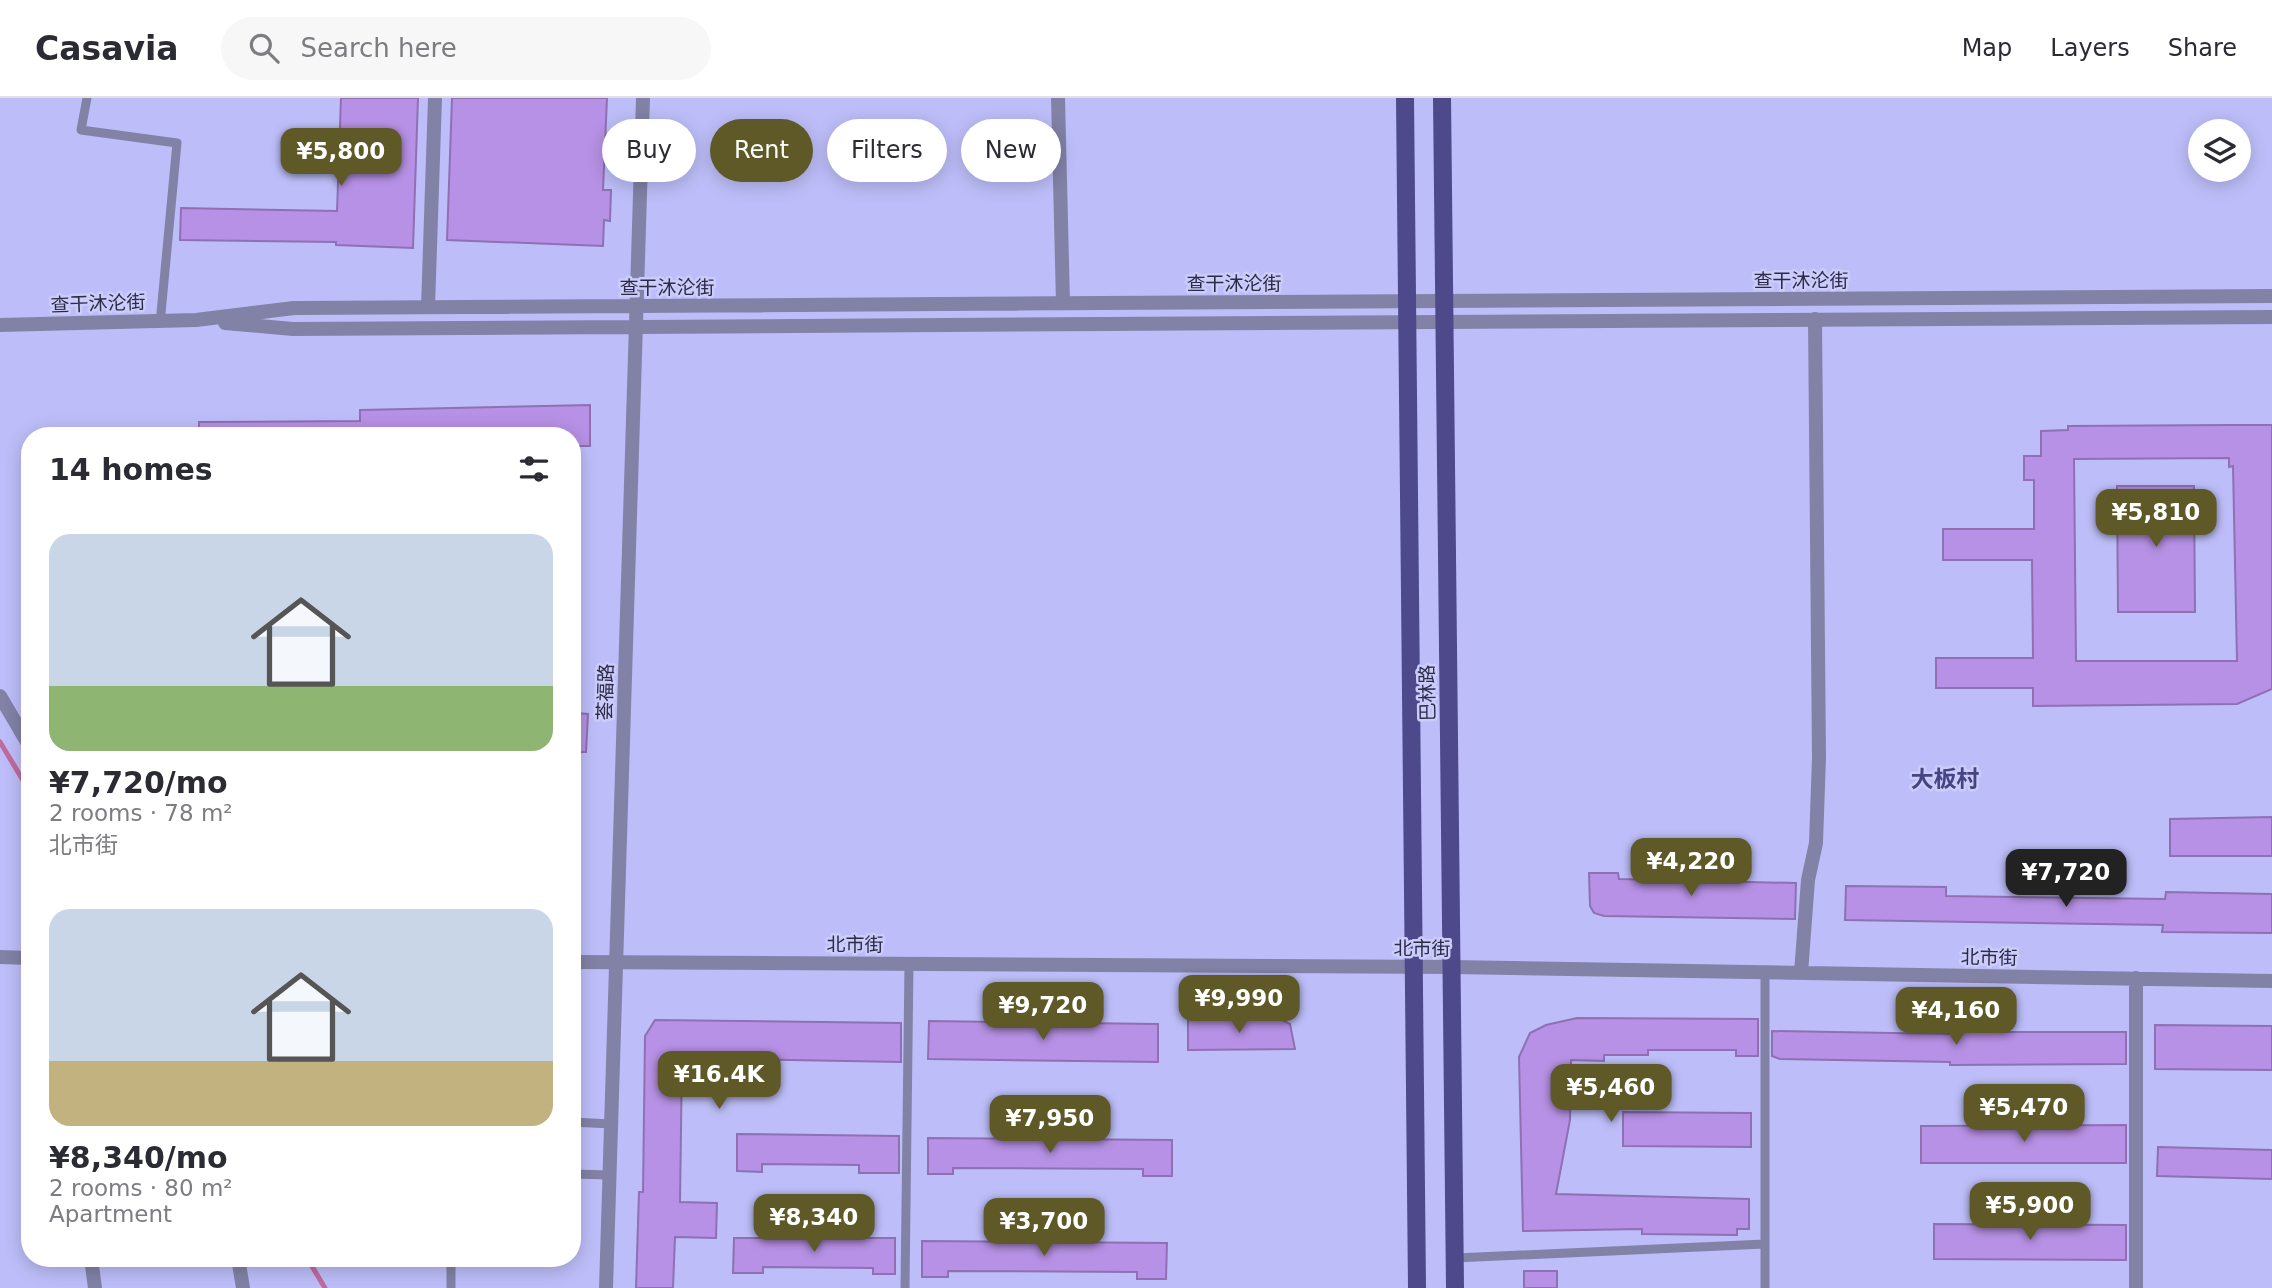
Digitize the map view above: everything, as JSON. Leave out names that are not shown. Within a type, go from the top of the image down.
[{"type":"main road","name":"巴林路","points":[[1405,98],[1417,1288]]},
{"type":"main road","name":"巴林路","points":[[1442,98],[1455,1288]]},
{"type":"street","points":[[428,307],[435,98]]},
{"type":"street","name":"荟福路","points":[[606,1288],[643,98]]},
{"type":"street","points":[[1058,98],[1063,303]]},
{"type":"street","name":"查干沐沦街","points":[[0,325],[196,320],[294,308],[2272,296]]},
{"type":"street","name":"查干沐沦街","points":[[196,320],[293,329],[2272,317]]},
{"type":"street","points":[[1801,973],[1808,880],[1816,843],[1819,757],[1815,319]]},
{"type":"street","points":[[0,696],[21,732]]},
{"type":"street","points":[[0,957],[21,958]]},
{"type":"street","name":"北市街","points":[[581,962],[1451,967],[2272,981]]},
{"type":"street","points":[[2136,1288],[2137,978]]},
{"type":"street","points":[[92,1267],[95,1288]]},
{"type":"street","points":[[240,1267],[243,1288]]},
{"type":"lane","points":[[87,98],[81,131],[177,143],[160,313]]},
{"type":"lane","points":[[905,1288],[909,964]]},
{"type":"lane","points":[[1765,972],[1765,1288]]},
{"type":"lane","points":[[581,1122],[611,1124]]},
{"type":"lane","points":[[581,1174],[609,1175]]},
{"type":"lane","points":[[1455,1258],[1765,1244]]},
{"type":"lane","points":[[451,1267],[451,1288]]},
{"type":"building","points":[[341,98],[418,98],[413,248],[336,245],[336,242],[180,240],[181,208],[337,211]]},
{"type":"building","points":[[452,98],[607,98],[606,119],[602,119],[602,182],[603,190],[611,190],[610,221],[604,220],[603,246],[447,240]]},
{"type":"building","points":[[590,405],[590,446],[581,446],[581,427],[199,427],[199,422],[360,421],[360,410]]},
{"type":"building","points":[[2272,425],[2272,689],[2237,704],[2033,706],[2033,688],[1936,688],[1936,658],[2033,658],[2032,560],[1943,560],[1943,529],[2034,529],[2034,480],[2024,480],[2024,456],[2041,456],[2041,431],[2068,430],[2068,426]],"holes":[[[2229,458],[2229,467],[2233,466],[2237,661],[2076,661],[2074,459]]]},
{"type":"building","points":[[2117,486],[2194,486],[2195,612],[2118,612]]},
{"type":"building","points":[[581,713],[588,714],[586,752],[581,752]]},
{"type":"building","points":[[2272,817],[2272,856],[2170,856],[2170,819]]},
{"type":"building","points":[[1589,873],[1618,873],[1619,879],[1796,883],[1795,919],[1604,916],[1594,913],[1590,906]]},
{"type":"building","points":[[1846,886],[1946,887],[1946,896],[2165,899],[2166,892],[2272,894],[2272,933],[2162,932],[2163,925],[1845,920]]},
{"type":"building","points":[[1577,1018],[1758,1019],[1758,1056],[1736,1056],[1736,1050],[1648,1050],[1648,1055],[1604,1055],[1604,1061],[1571,1060],[1570,1120],[1556,1194],[1749,1199],[1749,1229],[1737,1229],[1737,1235],[1642,1234],[1642,1229],[1523,1231],[1519,1057],[1530,1033],[1546,1025]]},
{"type":"building","points":[[1188,1019],[1282,1020],[1290,1024],[1295,1049],[1188,1050]]},
{"type":"building","points":[[655,1020],[901,1023],[901,1062],[682,1058],[680,1202],[717,1203],[716,1238],[675,1237],[673,1288],[636,1288],[639,1192],[643,1192],[645,1036]]},
{"type":"building","points":[[929,1021],[1158,1024],[1158,1062],[928,1059]]},
{"type":"building","points":[[2155,1025],[2272,1026],[2272,1070],[2155,1069]]},
{"type":"building","points":[[1772,1031],[1950,1034],[2126,1032],[2126,1064],[1950,1065],[1950,1062],[1780,1059],[1772,1056]]},
{"type":"building","points":[[1623,1112],[1751,1113],[1751,1147],[1623,1146]]},
{"type":"building","points":[[2126,1125],[2126,1163],[1921,1163],[1921,1126]]},
{"type":"building","points":[[737,1134],[899,1136],[899,1173],[859,1173],[859,1165],[762,1164],[762,1172],[737,1171]]},
{"type":"building","points":[[928,1138],[1172,1140],[1172,1176],[1143,1176],[1143,1169],[953,1168],[953,1174],[928,1174]]},
{"type":"building","points":[[2158,1147],[2272,1150],[2272,1179],[2157,1176]]},
{"type":"building","points":[[1934,1224],[2126,1225],[2126,1260],[1934,1259]]},
{"type":"building","points":[[734,1238],[895,1238],[895,1274],[873,1274],[873,1268],[763,1267],[763,1273],[733,1273]]},
{"type":"building","points":[[922,1241],[1167,1243],[1166,1279],[1137,1279],[1137,1272],[948,1271],[948,1277],[922,1277]]},
{"type":"building","points":[[1524,1271],[1557,1271],[1557,1288],[1524,1288]]},
{"type":"waterway","points":[[0,742],[21,777]]},
{"type":"waterway","points":[[312,1267],[325,1288]]},
{"type":"district","name":"大板村","points":[[1945,779]]}]
